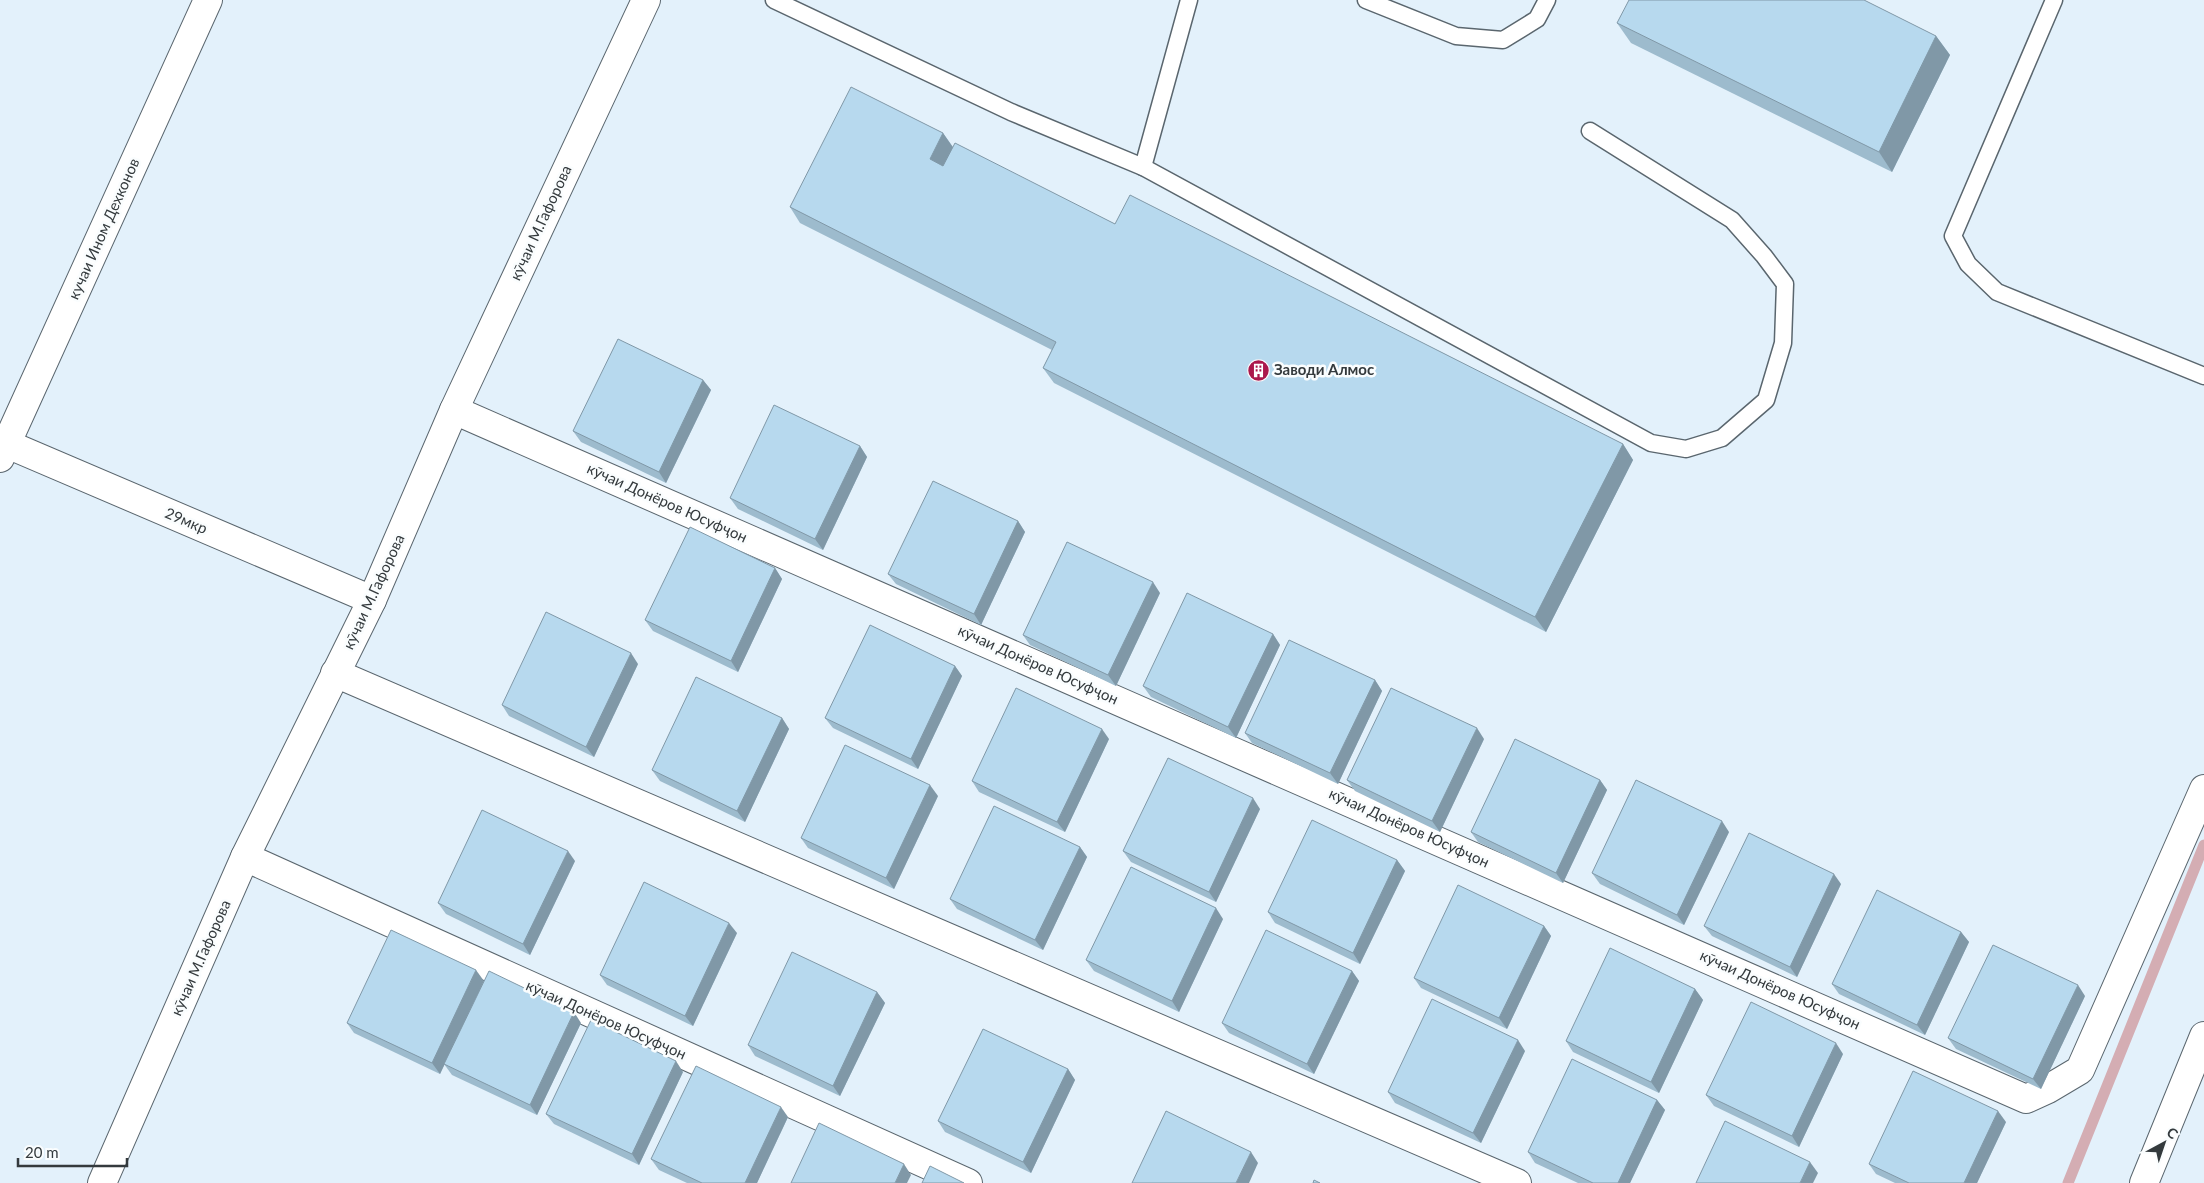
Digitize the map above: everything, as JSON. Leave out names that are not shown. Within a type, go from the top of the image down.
[{"type":"street","name":"кучаи Ином Дехконов","points":[[2,448],[208,0]]},
{"type":"street","name":"кӯчаи М.Гафорова","points":[[102,1183],[245,857],[372,600],[454,410],[646,0]]},
{"type":"street","name":"кӯчаи Донёров Юсуфҷон","points":[[454,410],[2026,1098],[2048,1089],[2080,1070],[2204,789]]},
{"type":"street","name":"29мкр","points":[[2,448],[372,600]]},
{"type":"street","points":[[335,673],[1517,1183]]},
{"type":"street","name":"кӯчаи Донёров Юсуфҷон","points":[[245,857],[968,1183]]},
{"type":"street","points":[[2144,1183],[2204,1036]]},
{"type":"lane","points":[[774,0],[1011,112],[1143,167],[1651,443],[1686,449],[1722,438],[1766,400],[1783,343],[1785,284],[1764,256],[1732,220],[1590,130]]},
{"type":"lane","points":[[1143,167],[1189,0]]},
{"type":"lane","points":[[1366,0],[1456,36],[1502,40],[1537,18],[1547,0]]},
{"type":"lane","points":[[2054,0],[1953,236],[1968,264],[1997,292],[2204,376]]},
{"type":"building","points":[[1629,0],[1864,0],[1936,36],[1879,152],[1617,23]]},
{"type":"building","name":"Заводи Алмос","points":[[851,87],[943,133],[930,159],[943,166],[955,143],[1115,224],[1130,195],[1623,444],[1535,617],[1043,368],[1056,342],[790,207]]},
{"type":"building","points":[[618,339],[703,380],[659,472],[573,431]]},
{"type":"building","points":[[774,405],[860,446],[815,539],[730,498]]},
{"type":"building","points":[[933,481],[1018,521],[974,614],[888,574]]},
{"type":"building","points":[[690,527],[775,568],[731,661],[645,620]]},
{"type":"building","points":[[1067,542],[1153,582],[1108,675],[1023,635]]},
{"type":"building","points":[[1187,593],[1273,634],[1228,727],[1143,686]]},
{"type":"building","points":[[546,612],[631,653],[586,747],[502,705]]},
{"type":"building","points":[[870,625],[955,666],[911,759],[825,718]]},
{"type":"building","points":[[1289,640],[1375,680],[1330,773],[1245,733]]},
{"type":"building","points":[[696,677],[782,718],[737,811],[652,770]]},
{"type":"building","points":[[1016,688],[1102,729],[1057,822],[972,781]]},
{"type":"building","points":[[1391,688],[1477,728],[1432,821],[1347,780]]},
{"type":"building","points":[[1515,739],[1600,780],[1556,873],[1471,832]]},
{"type":"building","points":[[845,745],[930,785],[886,878],[801,838]]},
{"type":"building","points":[[1168,758],[1253,798],[1209,892],[1123,851]]},
{"type":"building","points":[[1636,780],[1722,821],[1677,915],[1592,873]]},
{"type":"building","points":[[994,806],[1080,847],[1035,940],[950,899]]},
{"type":"building","points":[[482,810],[568,851],[523,944],[438,903]]},
{"type":"building","points":[[1312,820],[1397,860],[1353,953],[1268,912]]},
{"type":"building","points":[[1749,833],[1834,874],[1790,967],[1704,926]]},
{"type":"building","points":[[1131,867],[1216,908],[1172,1001],[1086,960]]},
{"type":"building","points":[[644,882],[729,923],[685,1016],[600,975]]},
{"type":"building","points":[[1458,885],[1544,926],[1499,1018],[1414,978]]},
{"type":"building","points":[[1877,890],[1961,932],[1917,1025],[1832,984]]},
{"type":"building","points":[[391,930],[476,970],[432,1063],[347,1023]]},
{"type":"building","points":[[1266,930],[1352,971],[1307,1064],[1222,1023]]},
{"type":"building","points":[[1993,945],[2078,985],[2033,1079],[1948,1038]]},
{"type":"building","points":[[1610,948],[1695,989],[1651,1082],[1566,1041]]},
{"type":"building","points":[[792,952],[877,992],[833,1086],[748,1045]]},
{"type":"building","points":[[489,971],[574,1012],[530,1105],[444,1064]]},
{"type":"building","points":[[1432,999],[1518,1040],[1473,1133],[1388,1092]]},
{"type":"building","points":[[1751,1002],[1836,1043],[1792,1136],[1706,1095]]},
{"type":"building","points":[[591,1020],[676,1061],[632,1154],[546,1114]]},
{"type":"building","points":[[983,1029],[1068,1069],[1023,1162],[938,1121]]},
{"type":"building","points":[[1572,1059],[1657,1100],[1618,1183],[1593,1183],[1528,1152]]},
{"type":"building","points":[[696,1066],[781,1107],[745,1183],[702,1183],[651,1159]]},
{"type":"building","points":[[1913,1071],[1998,1111],[1964,1183],[1909,1183],[1869,1164]]},
{"type":"building","points":[[1166,1111],[1251,1152],[1236,1183],[1132,1183]]},
{"type":"building","points":[[1725,1121],[1810,1162],[1800,1183],[1696,1183]]},
{"type":"building","points":[[819,1123],[904,1164],[895,1183],[791,1183]]},
{"type":"building","points":[[930,1166],[964,1183],[922,1183]]},
{"type":"waterway","points":[[2068,1183],[2204,845]]},
{"type":"place","name":"Заводи Алмос","points":[[1258,370]]}]
